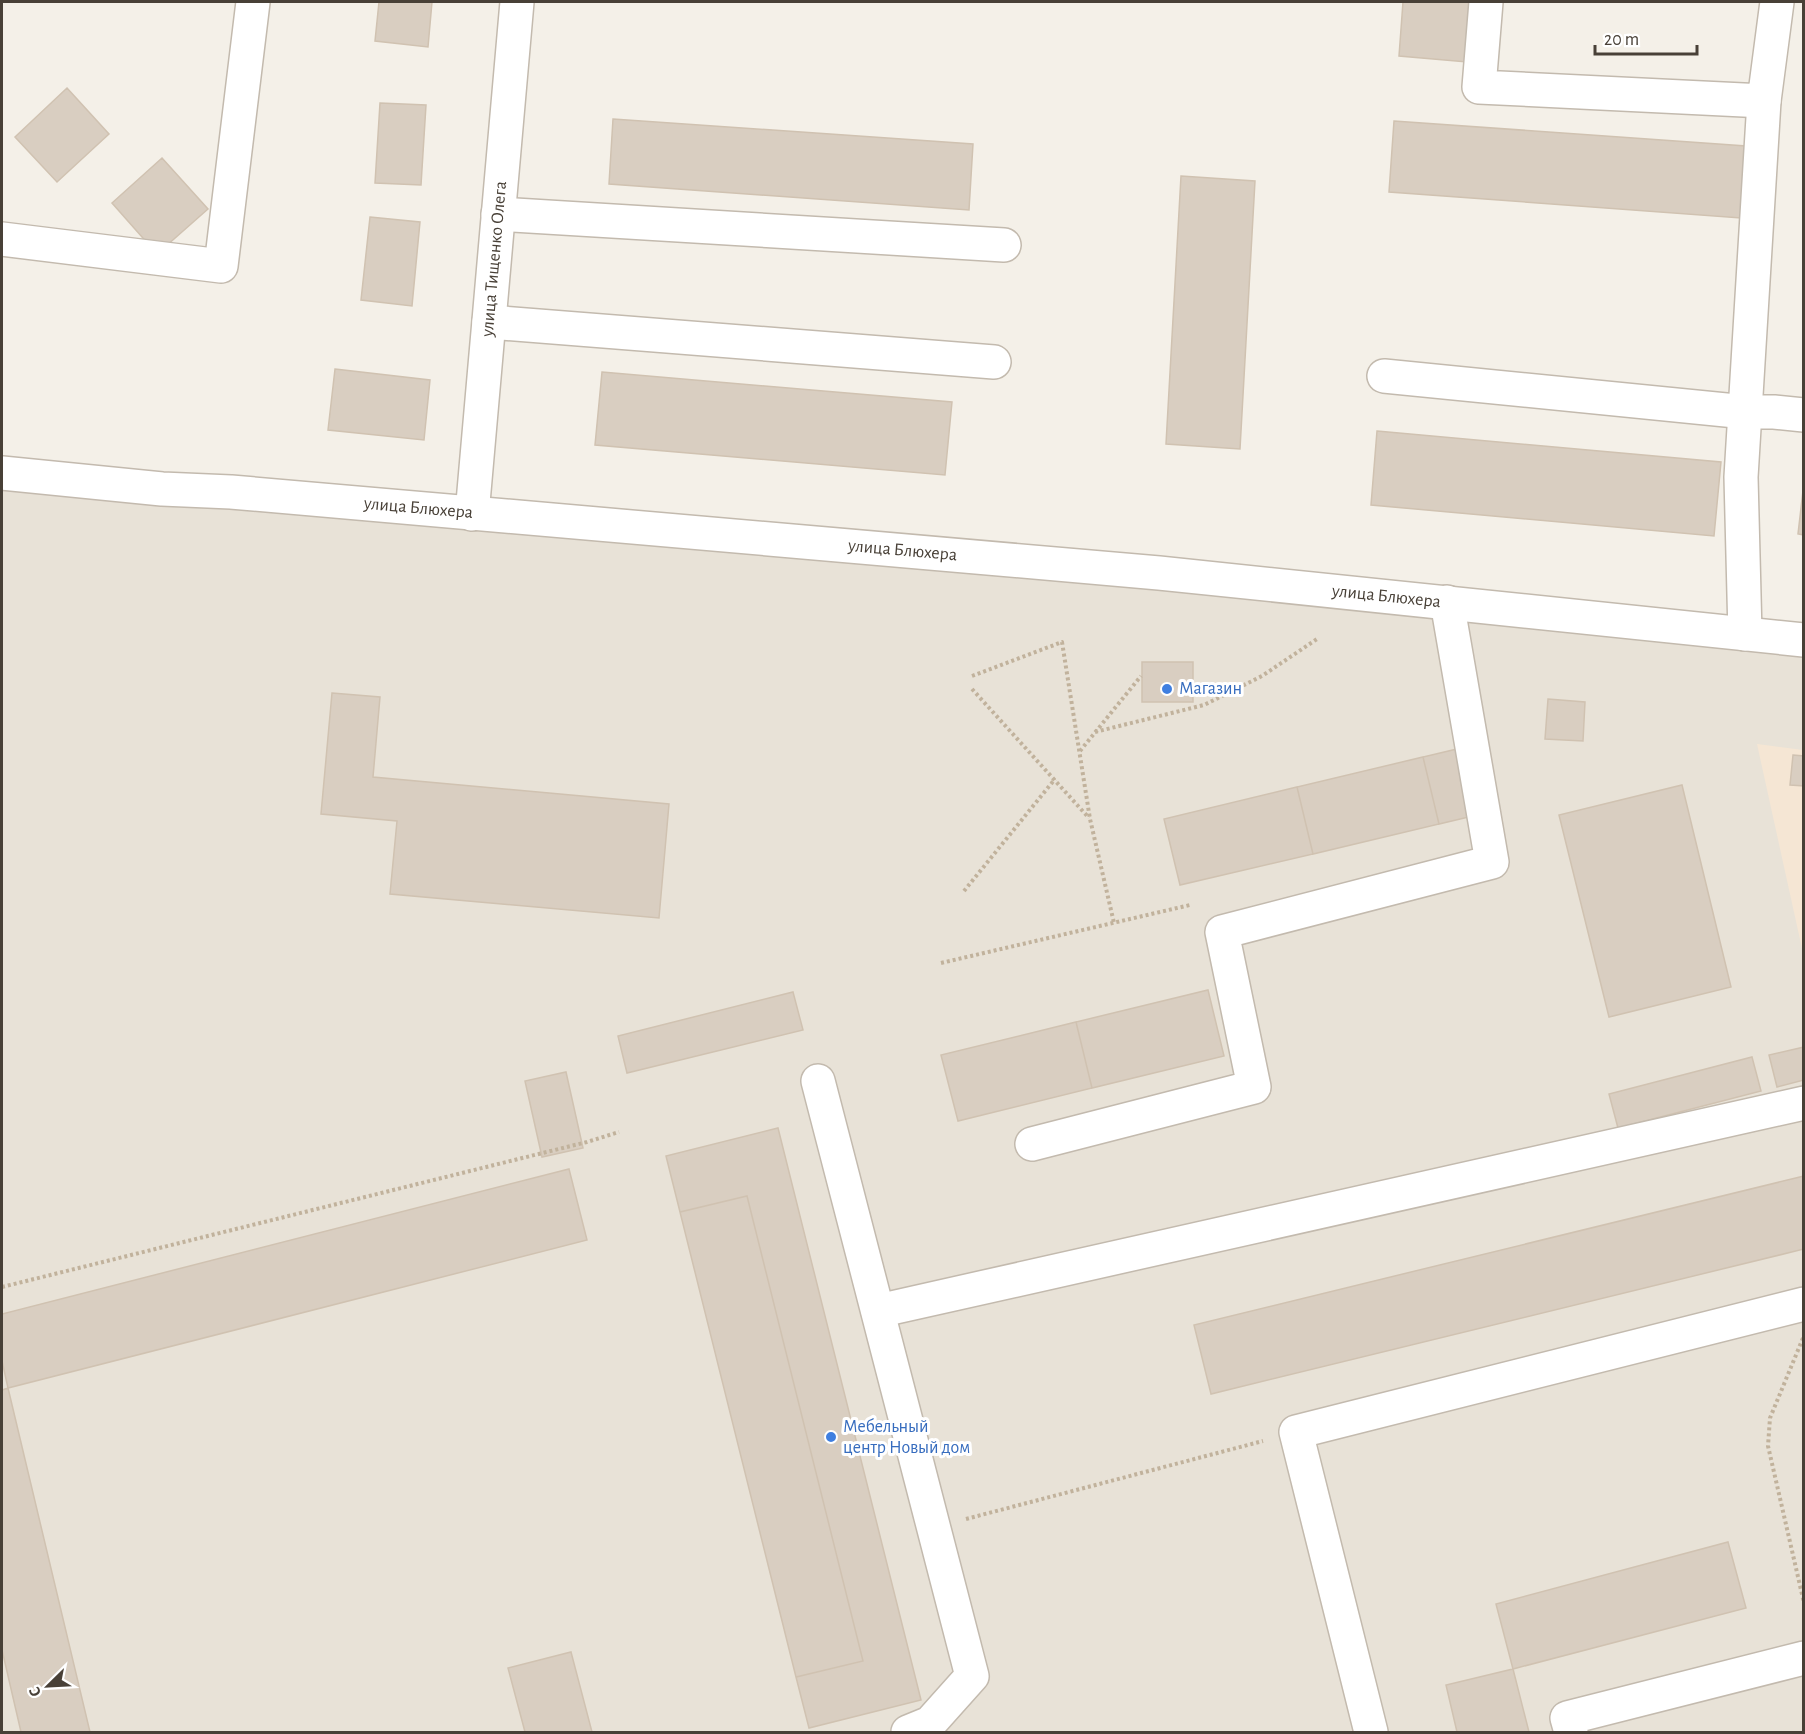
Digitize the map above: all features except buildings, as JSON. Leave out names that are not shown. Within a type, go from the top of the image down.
[{"type":"street","points":[[2,239],[221,266],[253,2]]},
{"type":"street","name":"улица Тищенко Олега","points":[[472,514],[517,2]]},
{"type":"street","points":[[1486,2],[1479,87],[1764,101]]},
{"type":"street","points":[[1745,634],[1741,477],[1764,101],[1777,2]]},
{"type":"street","points":[[498,214],[1004,245]]},
{"type":"street","points":[[489,322],[994,362]]},
{"type":"street","points":[[1384,376],[1746,412],[1774,411],[1803,415]]},
{"type":"street","name":"улица Блюхера","points":[[2,473],[162,489],[231,492],[1159,573],[1803,640]]},
{"type":"street","points":[[1032,1144],[1254,1088],[1222,932],[1492,862],[1447,602]]},
{"type":"street","points":[[818,1081],[972,1676],[930,1723],[908,1732]]},
{"type":"street","points":[[878,1311],[1803,1103]]},
{"type":"street","points":[[1371,1732],[1296,1432],[1803,1304]]},
{"type":"street","points":[[1571,1732],[1567,1718],[1803,1658]]},
{"type":"path","points":[[1095,732],[1204,705],[1262,676],[1317,639]]},
{"type":"path","points":[[972,676],[1062,642],[1090,819],[1114,923]]},
{"type":"path","points":[[1079,752],[1141,676]]},
{"type":"path","points":[[972,689],[1090,819]]},
{"type":"path","points":[[964,891],[1055,779]]},
{"type":"path","points":[[941,963],[1190,905]]},
{"type":"path","points":[[2,1287],[587,1142],[619,1132]]},
{"type":"path","points":[[1803,1338],[1770,1418],[1768,1446],[1803,1603]]},
{"type":"path","points":[[934,1527],[1296,1432]]},
{"type":"shaded area","points":[[2,471],[1803,642],[1803,1732],[2,1732]]},
{"type":"shaded area","points":[[1757,744],[1803,750],[1803,953]]},
{"type":"place","name":"Магазин","points":[[1167,689]]},
{"type":"place","name":"Мебельный центр Новый дом","points":[[831,1437]]}]
